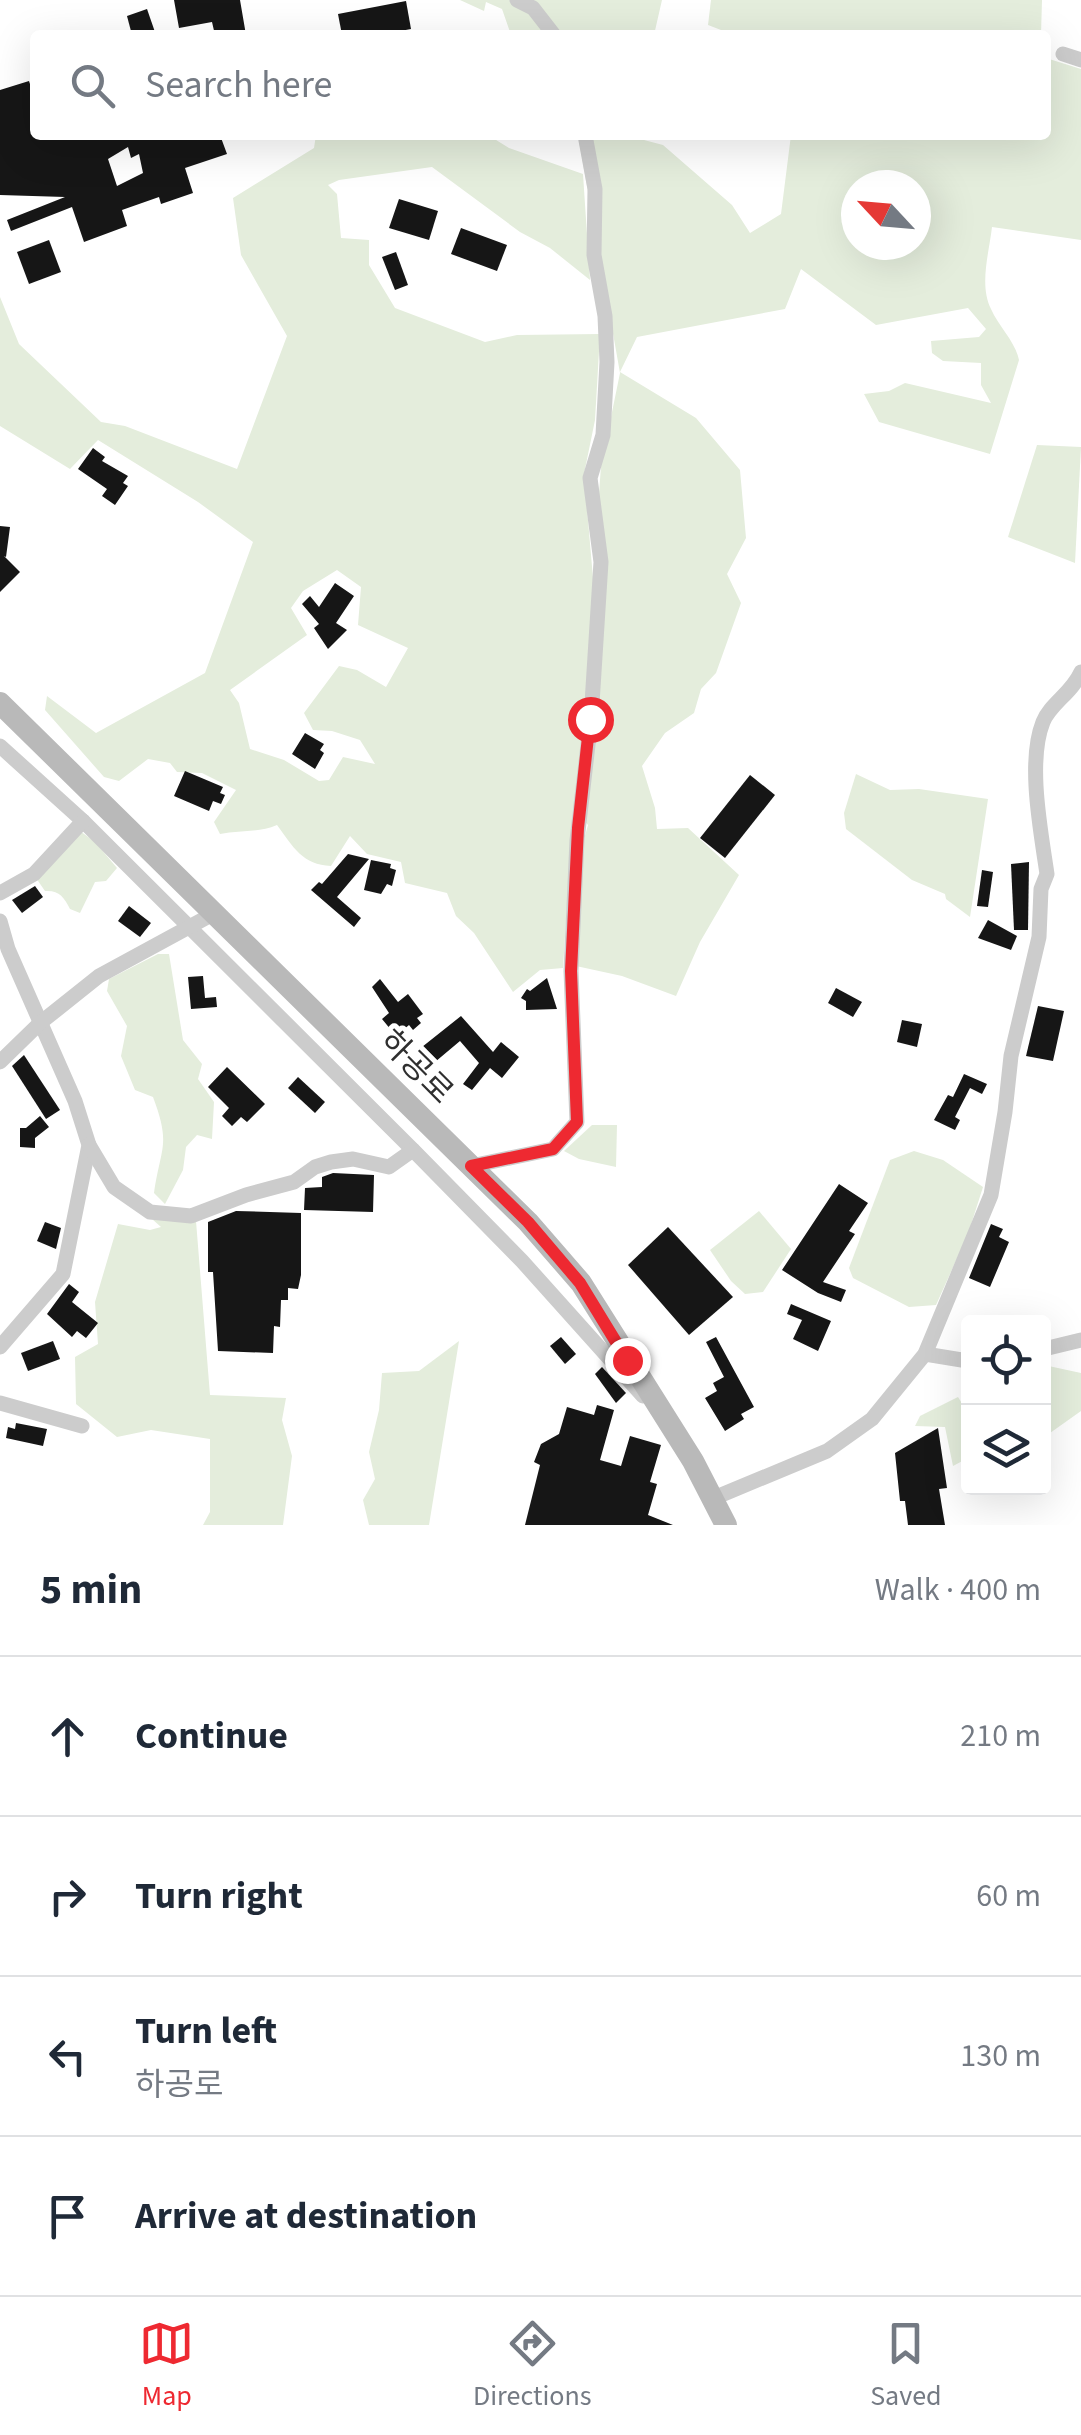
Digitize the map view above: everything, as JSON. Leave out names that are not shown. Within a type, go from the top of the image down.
[{"type":"main road","name":"하공로","points":[[0,703],[528,1222],[580,1283],[714,1498],[726,1525]]},
{"type":"street","points":[[516,0],[532,8],[550,30]]},
{"type":"street","points":[[1063,54],[1081,60]]},
{"type":"street","points":[[471,1166],[553,1149],[577,1122],[571,971],[577,840],[601,562],[590,478],[603,435],[607,362],[606,316],[594,256],[596,189],[587,140]]},
{"type":"street","points":[[714,1498],[827,1451],[872,1419],[925,1354],[991,1195],[1006,1112],[1011,1056],[1040,936],[1041,889],[1047,874],[1036,756],[1043,719],[1074,688],[1081,672]]},
{"type":"street","points":[[0,746],[303,1038],[522,1261],[620,1374],[664,1416]]},
{"type":"street","points":[[0,893],[34,874],[82,821]]},
{"type":"street","points":[[0,1062],[98,976],[213,914]]},
{"type":"street","points":[[0,921],[8,949],[76,1101],[89,1145],[114,1187],[150,1212],[191,1216],[294,1182],[315,1167],[353,1159],[389,1167],[413,1150]]},
{"type":"street","points":[[0,1347],[63,1274],[89,1145]]},
{"type":"street","points":[[1051,1347],[1081,1340]]},
{"type":"street","points":[[925,1354],[961,1360]]},
{"type":"street","points":[[0,1403],[82,1426]]},
{"type":"green space","points":[[460,0],[662,0],[655,30],[509,30],[502,9],[486,2],[484,11]]},
{"type":"green space","points":[[711,0],[1042,0],[1041,30],[721,30],[708,25]]},
{"type":"green space","points":[[1051,60],[1081,69],[1081,240],[992,227],[986,269],[987,300],[1019,360],[990,454],[879,422],[864,394],[889,391],[905,383],[991,403],[981,385],[981,363],[943,361],[932,353],[931,341],[979,337],[986,329],[968,308],[876,325],[801,269],[785,309],[637,337],[620,372],[696,418],[740,470],[746,538],[727,574],[741,603],[716,673],[701,689],[694,713],[665,733],[642,766],[657,829],[688,828],[739,875],[700,942],[676,996],[622,976],[576,966],[583,843],[588,825],[573,808],[563,968],[540,970],[513,992],[474,933],[456,916],[447,893],[405,883],[401,862],[367,854],[350,836],[331,866],[306,858],[277,825],[220,834],[214,822],[236,790],[202,773],[177,772],[170,763],[148,759],[119,781],[104,777],[45,710],[47,696],[96,733],[205,673],[253,542],[198,502],[98,440],[70,469],[0,426],[0,297],[19,344],[101,422],[125,426],[237,469],[287,336],[241,255],[233,198],[314,148],[315,140],[496,140],[583,174],[590,280],[432,167],[339,180],[328,185],[337,194],[341,238],[369,240],[369,265],[395,308],[485,342],[517,335],[600,334],[595,420],[584,474],[593,578],[601,466],[620,373],[579,140],[644,140],[663,145],[732,205],[750,233],[781,214],[790,140],[1051,140]],"holes":[[[337,570],[361,587],[358,625],[408,648],[386,687],[357,670],[339,666],[304,713],[313,730],[360,740],[375,764],[343,757],[329,780],[319,781],[284,760],[250,749],[239,703],[230,690],[307,635],[291,608],[303,591]]]},
{"type":"green space","points":[[1037,445],[1081,447],[1075,563],[1008,537]]},
{"type":"green space","points":[[856,774],[890,790],[919,789],[988,799],[970,917],[946,899],[945,894],[912,880],[846,829],[844,813]]},
{"type":"green space","points":[[80,831],[117,868],[106,881],[95,882],[80,913],[70,909],[57,893],[45,891],[36,878]]},
{"type":"green space","points":[[158,954],[169,954],[183,1040],[202,1064],[198,1079],[214,1102],[212,1139],[197,1135],[186,1147],[183,1170],[165,1204],[154,1193],[163,1145],[162,1126],[153,1097],[135,1090],[121,1056],[127,1026],[107,991],[109,979]]},
{"type":"green space","points":[[592,1125],[617,1125],[616,1167],[579,1159],[564,1151]]},
{"type":"green space","points":[[914,1151],[943,1160],[983,1187],[968,1234],[936,1305],[909,1307],[853,1278],[849,1268],[890,1160]]},
{"type":"green space","points":[[759,1211],[791,1249],[763,1292],[745,1294],[710,1250]]},
{"type":"green space","points":[[152,1219],[196,1221],[210,1395],[286,1398],[282,1420],[292,1456],[283,1525],[203,1525],[210,1512],[210,1439],[151,1430],[117,1437],[76,1404],[75,1357],[98,1344],[95,1302],[118,1224],[150,1230],[161,1227]]},
{"type":"green space","points":[[459,1341],[429,1525],[369,1525],[363,1500],[375,1479],[369,1452],[379,1410],[382,1373],[419,1371]]},
{"type":"green space","points":[[1051,1367],[1081,1373],[1081,1411],[1051,1432]]},
{"type":"green space","points":[[958,1397],[961,1462],[953,1466],[945,1427],[915,1426],[920,1416]]},
{"type":"building","points":[[174,0],[240,0],[245,30],[214,30],[212,22],[179,28]]},
{"type":"building","points":[[406,1],[411,29],[341,30],[338,14]]},
{"type":"building","points":[[147,9],[154,30],[131,30],[127,16]]},
{"type":"building","points":[[29,81],[30,140],[222,140],[227,154],[185,168],[193,193],[161,204],[159,197],[122,210],[127,226],[84,242],[72,207],[11,231],[7,220],[65,197],[0,195],[0,90]],"holes":[[[128,147],[131,158],[139,154],[143,173],[117,186],[108,159]]]},
{"type":"building","points":[[399,199],[438,211],[429,240],[389,228]]},
{"type":"building","points":[[461,228],[507,245],[497,271],[451,254]]},
{"type":"building","points":[[49,240],[61,272],[29,284],[17,252]]},
{"type":"building","points":[[396,252],[408,285],[395,290],[382,257]]},
{"type":"building","points":[[93,448],[105,457],[102,461],[128,476],[123,483],[128,486],[115,505],[102,496],[107,489],[78,469]]},
{"type":"building","points":[[0,526],[10,527],[4,556],[20,572],[0,592]]},
{"type":"building","points":[[335,583],[354,596],[336,623],[347,630],[328,649],[314,628],[319,624],[302,604],[310,596],[319,607]]},
{"type":"building","points":[[305,733],[324,744],[320,750],[324,753],[315,769],[292,754]]},
{"type":"building","points":[[185,771],[223,787],[221,804],[213,801],[209,811],[174,796]]},
{"type":"building","points":[[750,775],[775,795],[725,858],[700,838]]},
{"type":"building","points":[[348,854],[369,859],[337,897],[361,918],[354,927],[311,890],[319,882],[322,884]]},
{"type":"building","points":[[371,860],[391,864],[390,868],[396,870],[392,886],[387,884],[381,894],[364,890]]},
{"type":"building","points":[[1029,862],[1028,930],[1014,930],[1011,864]]},
{"type":"building","points":[[982,870],[993,872],[988,907],[977,906]]},
{"type":"building","points":[[35,886],[43,897],[22,913],[12,900]]},
{"type":"building","points":[[129,906],[151,923],[140,937],[118,921]]},
{"type":"building","points":[[988,920],[1017,936],[1011,950],[978,938]]},
{"type":"building","points":[[203,976],[205,998],[216,997],[217,1007],[191,1009],[188,977]]},
{"type":"building","points":[[547,978],[557,1009],[526,1010],[526,1001],[521,998],[527,989],[530,991]]},
{"type":"building","points":[[380,979],[398,1002],[408,994],[423,1014],[417,1018],[421,1023],[413,1030],[409,1025],[396,1036],[382,1019],[389,1013],[372,987]]},
{"type":"building","points":[[836,988],[862,1002],[853,1017],[828,1003]]},
{"type":"building","points":[[1038,1006],[1064,1011],[1053,1061],[1026,1056]]},
{"type":"building","points":[[461,1016],[493,1052],[501,1042],[519,1057],[502,1078],[490,1068],[472,1090],[463,1084],[479,1063],[460,1041],[435,1062],[422,1047]]},
{"type":"building","points":[[902,1020],[922,1024],[917,1047],[897,1042]]},
{"type":"building","points":[[24,1055],[60,1110],[46,1119],[12,1066]]},
{"type":"building","points":[[227,1067],[265,1104],[247,1122],[241,1117],[232,1126],[222,1116],[229,1108],[208,1087]]},
{"type":"building","points":[[964,1074],[987,1084],[982,1094],[970,1088],[955,1117],[960,1120],[955,1130],[934,1120],[948,1095],[953,1097]]},
{"type":"building","points":[[298,1077],[325,1102],[315,1113],[288,1088]]},
{"type":"building","points":[[40,1116],[49,1127],[35,1138],[35,1148],[20,1147],[20,1128],[26,1128]]},
{"type":"building","points":[[333,1173],[374,1175],[373,1212],[304,1210],[305,1188],[322,1187],[322,1177]]},
{"type":"building","points":[[839,1184],[868,1203],[849,1231],[855,1234],[823,1282],[846,1290],[841,1302],[818,1293],[782,1270]]},
{"type":"building","points":[[236,1211],[301,1213],[301,1275],[298,1289],[288,1288],[288,1300],[281,1300],[280,1327],[274,1326],[273,1353],[218,1351],[213,1272],[208,1272],[208,1222]]},
{"type":"building","points":[[45,1222],[61,1228],[56,1249],[37,1241]]},
{"type":"building","points":[[991,1224],[1003,1229],[999,1237],[1009,1242],[990,1287],[969,1278]]},
{"type":"building","points":[[668,1227],[733,1297],[689,1335],[628,1265]]},
{"type":"building","points":[[69,1284],[79,1292],[72,1302],[98,1323],[86,1338],[77,1331],[72,1337],[47,1314]]},
{"type":"building","points":[[791,1304],[831,1321],[818,1351],[793,1339],[802,1320],[787,1314]]},
{"type":"building","points":[[561,1337],[576,1354],[565,1364],[550,1346]]},
{"type":"building","points":[[716,1337],[754,1407],[725,1431],[705,1398],[717,1391],[713,1383],[724,1377],[706,1342]]},
{"type":"building","points":[[53,1341],[60,1359],[28,1371],[21,1353]]},
{"type":"building","points":[[602,1367],[626,1393],[616,1403],[595,1374]]},
{"type":"building","points":[[597,1405],[614,1410],[600,1460],[621,1466],[630,1436],[661,1445],[650,1482],[657,1484],[648,1515],[673,1525],[525,1525],[540,1465],[534,1462],[541,1444],[559,1434],[567,1407],[594,1415]]},
{"type":"building","points":[[16,1423],[47,1429],[43,1446],[6,1438],[8,1427],[15,1429]]},
{"type":"building","points":[[938,1428],[947,1488],[939,1489],[945,1525],[908,1525],[905,1501],[900,1501],[895,1453]]},
{"type":"route","points":[[590,719],[578,828],[571,971],[577,1122],[553,1149],[471,1166],[528,1222],[580,1283],[627,1360]]}]
